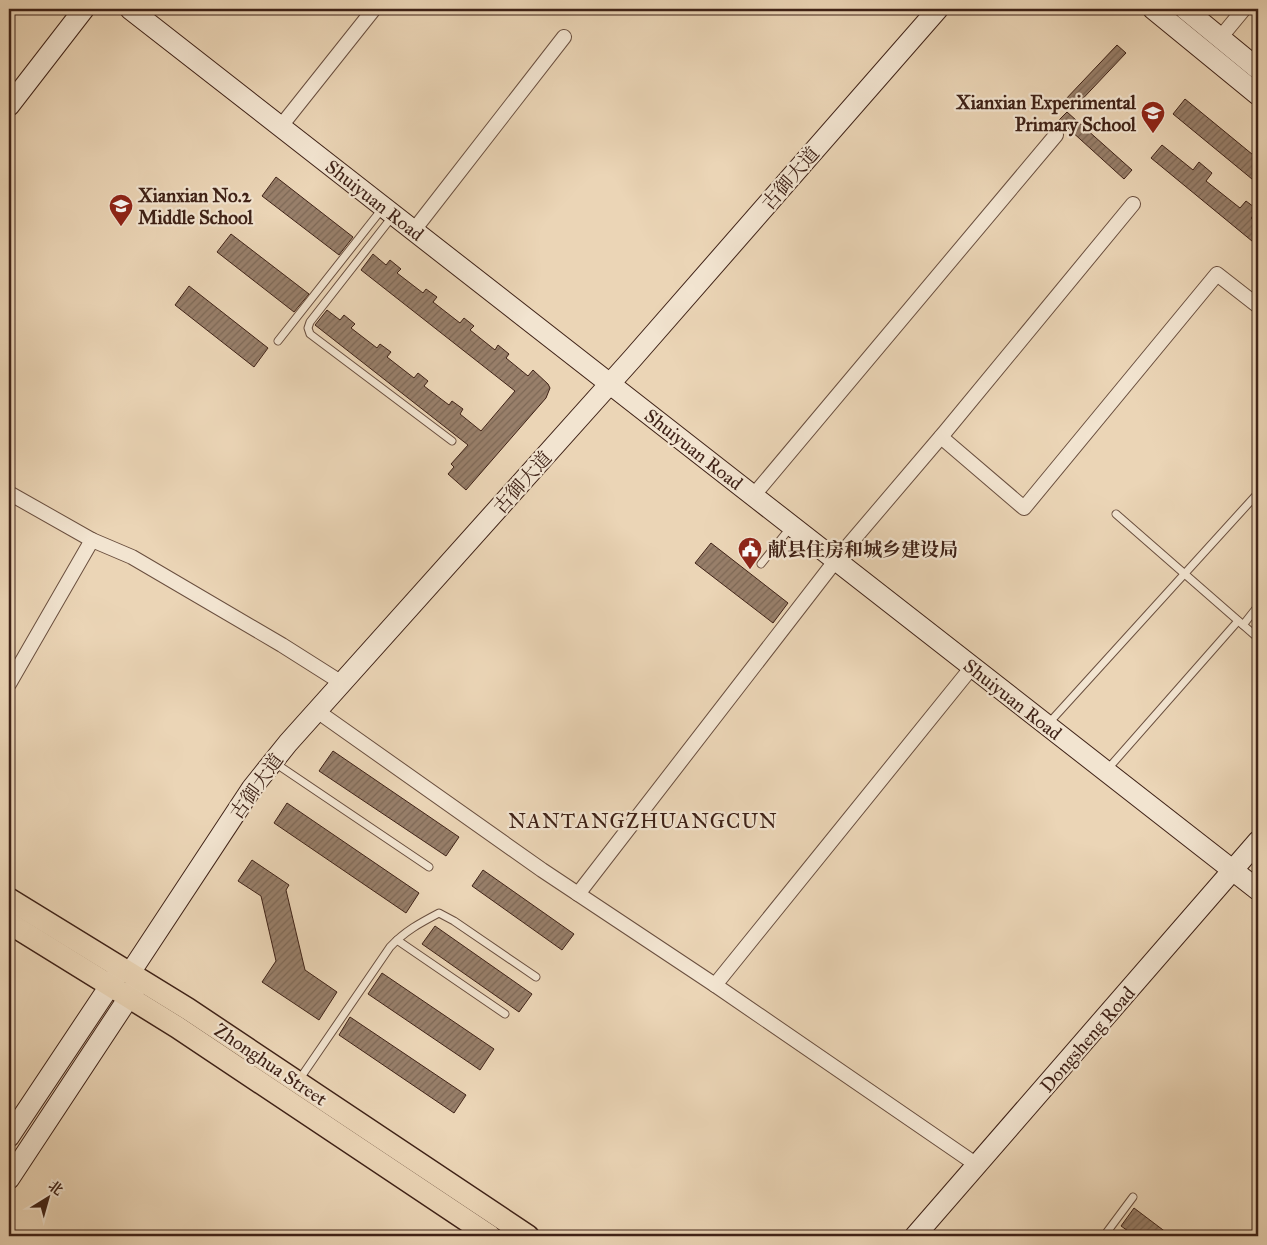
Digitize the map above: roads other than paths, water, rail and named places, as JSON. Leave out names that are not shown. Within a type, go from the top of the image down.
[{"type":"main road","name":"Zhonghua Street","points":[[9,899],[131,973],[528,1236]]},
{"type":"main road","name":"Zhonghua Street","points":[[9,923],[177,1027],[490,1236]]},
{"type":"street","points":[[9,85],[68,9]]},
{"type":"street","points":[[9,106],[84,9]]},
{"type":"street","name":"Shuiyuan Road","points":[[130,9],[1258,890]]},
{"type":"street","points":[[281,126],[374,9]]},
{"type":"street","name":"古御大道","points":[[9,1137],[110,986],[131,973],[242,804],[273,762],[342,682],[610,384],[938,9]]},
{"type":"street","points":[[1153,9],[1258,95]]},
{"type":"street","points":[[1185,9],[1258,69]]},
{"type":"street","points":[[1220,38],[1244,9]]},
{"type":"street","points":[[414,230],[564,37]]},
{"type":"street","points":[[753,496],[1056,135]]},
{"type":"street","points":[[578,894],[836,560],[1133,204]]},
{"type":"street","points":[[941,436],[1024,508],[1217,274],[1258,306]]},
{"type":"street","points":[[9,493],[92,540],[132,557],[282,644],[342,682]]},
{"type":"street","points":[[9,684],[92,540]]},
{"type":"street","points":[[715,984],[972,667]]},
{"type":"street","points":[[317,711],[578,894],[715,984],[977,1165]]},
{"type":"street","name":"Dongsheng Road","points":[[916,1236],[1258,841]]},
{"type":"street","name":"古御大道","points":[[9,1179],[129,997],[131,973]]},
{"type":"lane","points":[[278,341],[389,211]]},
{"type":"lane","points":[[389,211],[310,322],[308,328],[310,334],[452,441]]},
{"type":"lane","points":[[1047,725],[1258,493]]},
{"type":"lane","points":[[1116,514],[1258,638]]},
{"type":"lane","points":[[761,564],[791,525]]},
{"type":"lane","points":[[1106,771],[1240,623],[1258,606]]},
{"type":"lane","points":[[273,762],[429,867]]},
{"type":"lane","points":[[298,1082],[390,947],[415,925],[439,914],[454,921],[536,977]]},
{"type":"lane","points":[[397,940],[506,1014]]},
{"type":"lane","points":[[1104,1236],[1133,1197]]},
{"type":"place","name":"Xianxian Experimental Primary School","points":[[1153,134]]},
{"type":"place","name":"Xianxian No.2 Middle School","points":[[121,227]]},
{"type":"place","name":"献县住房和城乡建设局","points":[[750,570]]},
{"type":"district","name":"NANTANGZHUANGCUN","points":[[643,821]]}]
